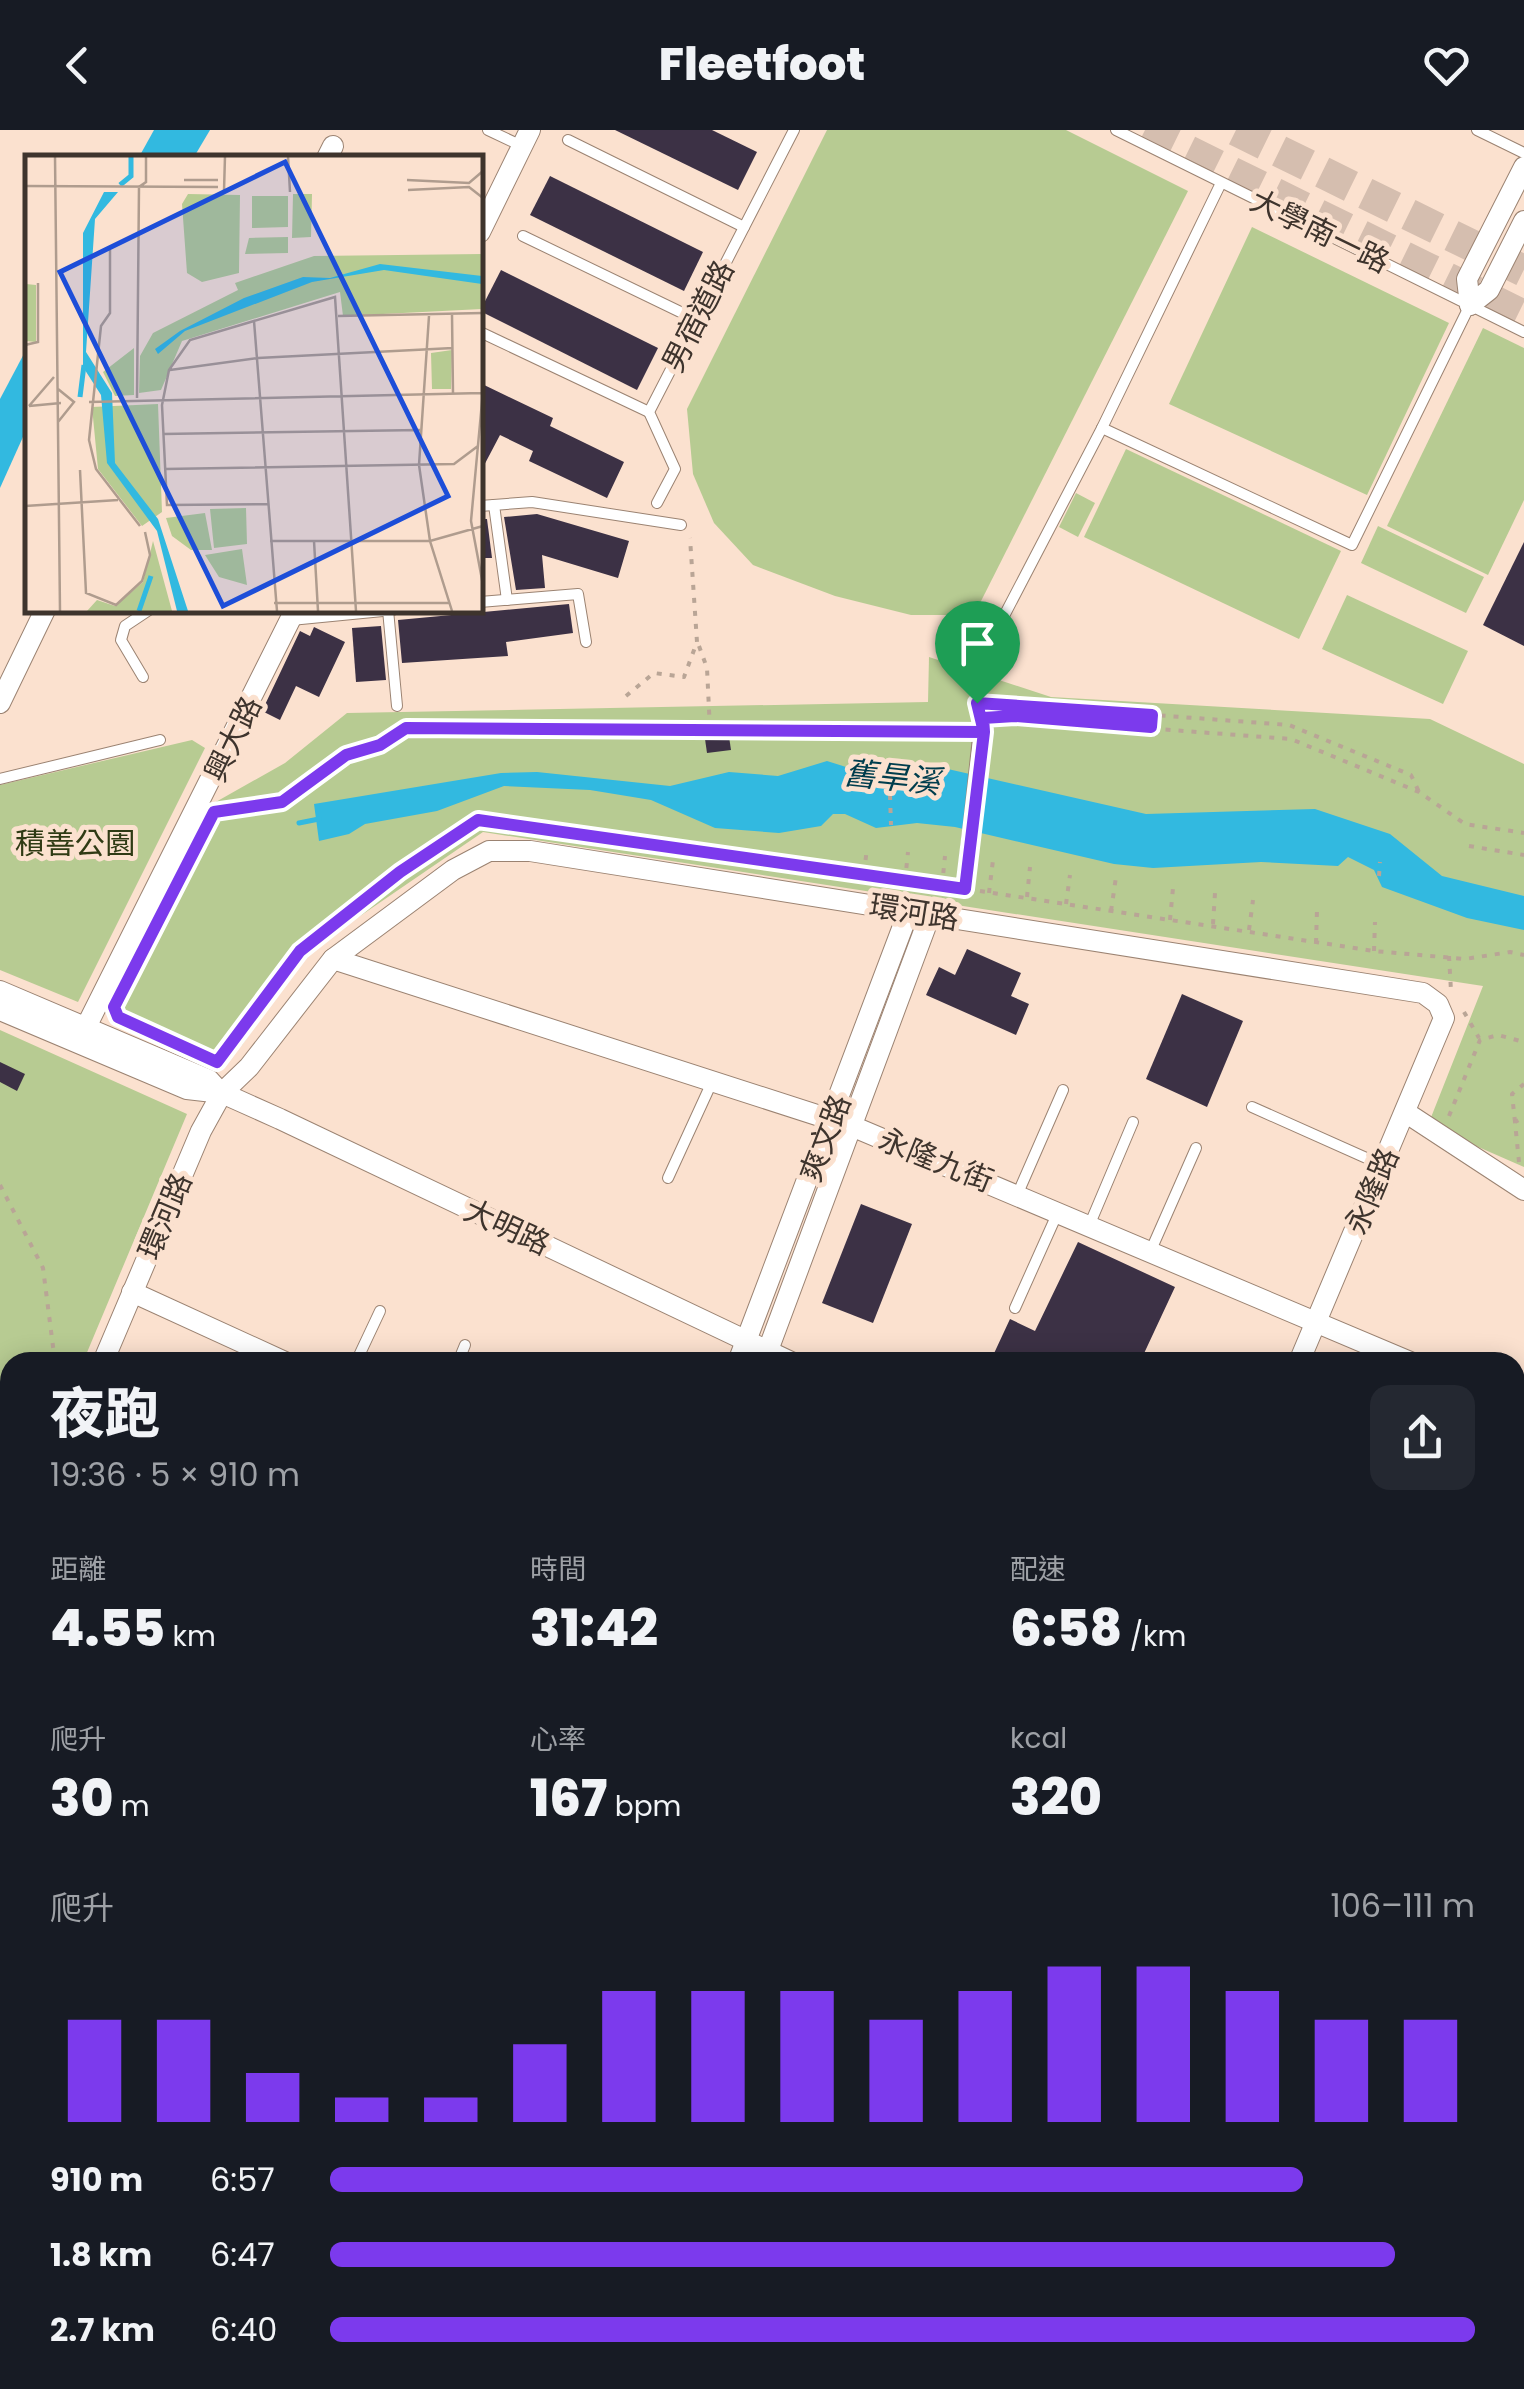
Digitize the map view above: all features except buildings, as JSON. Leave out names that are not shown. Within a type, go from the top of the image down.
[{"type":"street","points":[[482,228],[526,138]]},
{"type":"street","points":[[1470,305],[1467,279],[1524,166]]},
{"type":"street","points":[[1470,305],[1489,290],[1524,221]]},
{"type":"street","points":[[0,702],[44,612]]},
{"type":"street","name":"興大路","points":[[86,1027],[293,615]]},
{"type":"street","points":[[965,889],[981,718]]},
{"type":"street","name":"環河路","points":[[107,1352],[222,1094],[249,1067],[333,959],[410,898],[489,851],[530,850],[612,861],[908,913],[1423,993],[1438,1004],[1444,1018]]},
{"type":"street","name":"爽文路","points":[[742,1352],[908,913]]},
{"type":"street","name":"爽文路","points":[[768,1352],[930,915]]},
{"type":"street","name":"永隆九街","points":[[333,959],[854,1127],[1387,1352]]},
{"type":"street","name":"大明路","points":[[0,991],[209,1080],[222,1094]]},
{"type":"street","name":"大明路","points":[[0,1010],[187,1089],[222,1094],[747,1342],[760,1352]]},
{"type":"street","name":"永隆路","points":[[1303,1352],[1444,1018]]},
{"type":"street","points":[[1404,1112],[1521,1180]]},
{"type":"street","points":[[132,1292],[263,1352]]},
{"type":"lane","points":[[488,130],[526,138]]},
{"type":"lane","name":"男宿道路","points":[[649,412],[794,130]]},
{"type":"lane","name":"大學南一路","points":[[1116,130],[1524,332]]},
{"type":"lane","points":[[1477,130],[1524,153]]},
{"type":"lane","points":[[568,140],[744,227]]},
{"type":"lane","points":[[981,718],[980,662],[1102,428],[1221,183]]},
{"type":"lane","points":[[523,236],[696,320]]},
{"type":"lane","points":[[1102,428],[1352,545],[1470,305]]},
{"type":"lane","points":[[482,333],[649,412],[675,469],[657,503]]},
{"type":"lane","points":[[482,506],[532,502],[681,525]]},
{"type":"lane","points":[[494,505],[507,600]]},
{"type":"lane","points":[[482,602],[578,594],[586,642]]},
{"type":"lane","points":[[143,677],[121,640],[125,626],[147,612]]},
{"type":"lane","points":[[293,615],[352,612]]},
{"type":"lane","points":[[391,612],[397,706]]},
{"type":"lane","points":[[0,779],[160,740]]},
{"type":"lane","points":[[668,1178],[712,1081]]},
{"type":"lane","points":[[1018,1193],[1063,1090]]},
{"type":"lane","points":[[1252,1107],[1383,1166]]},
{"type":"lane","points":[[1090,1226],[1133,1122]]},
{"type":"lane","points":[[1151,1250],[1196,1148]]},
{"type":"lane","points":[[1015,1308],[1059,1212]]},
{"type":"lane","points":[[361,1352],[380,1311]]},
{"type":"lane","points":[[463,1352],[466,1345]]},
{"type":"path","points":[[681,525],[693,542],[697,642],[707,668],[710,731]]},
{"type":"path","points":[[626,696],[654,673],[684,677],[697,642]]},
{"type":"path","points":[[981,718],[1152,715],[1289,725],[1412,774],[1420,792]]},
{"type":"path","points":[[1151,727],[1152,715]]},
{"type":"path","points":[[214,812],[282,802],[346,755],[380,745],[406,728],[710,731],[1015,716],[1290,738],[1420,792],[1465,824],[1524,833]]},
{"type":"path","points":[[1370,772],[1378,761]]},
{"type":"path","points":[[890,794],[892,825]]},
{"type":"path","points":[[200,1055],[217,1062],[300,951],[400,872],[478,820],[1212,924],[1374,952],[1465,959],[1510,952],[1524,955]]},
{"type":"path","points":[[1469,846],[1524,855]]},
{"type":"path","points":[[864,875],[867,848]]},
{"type":"path","points":[[905,881],[908,852]]},
{"type":"path","points":[[942,886],[945,856]]},
{"type":"path","points":[[989,893],[993,860]]},
{"type":"path","points":[[1379,876],[1380,862]]},
{"type":"path","points":[[1027,898],[1030,866]]},
{"type":"path","points":[[1066,904],[1070,875]]},
{"type":"path","points":[[1111,911],[1116,878]]},
{"type":"path","points":[[1170,920],[1172,888]]},
{"type":"path","points":[[1212,924],[1215,894]]},
{"type":"path","points":[[1249,930],[1253,900]]},
{"type":"path","points":[[1316,943],[1317,910]]},
{"type":"path","points":[[1374,952],[1375,922]]},
{"type":"path","points":[[1449,956],[1450,990],[1480,1040]]},
{"type":"path","points":[[114,1007],[118,1017],[151,1032]]},
{"type":"path","points":[[1450,1119],[1448,1111],[1480,1040],[1498,1034],[1524,1042]]},
{"type":"path","points":[[1521,1180],[1512,1094],[1524,1084]]},
{"type":"path","points":[[1515,1122],[1524,1116]]},
{"type":"path","points":[[0,1185],[43,1268],[54,1352]]},
{"type":"path","points":[[0,2132],[0,2158]]},
{"type":"green space","points":[[827,130],[1066,130],[1188,191],[974,615],[911,615],[835,596],[753,565],[714,523],[693,474],[687,409]]},
{"type":"green space","points":[[1252,227],[1449,323],[1367,495],[1169,404]]},
{"type":"green space","points":[[1483,328],[1524,348],[1524,500],[1488,575],[1387,526]]},
{"type":"green space","points":[[1126,449],[1341,551],[1299,639],[1084,537]]},
{"type":"green space","points":[[1076,493],[1095,503],[1078,537],[1059,527]]},
{"type":"green space","points":[[1378,526],[1484,577],[1466,613],[1361,563]]},
{"type":"green space","points":[[1347,595],[1468,651],[1443,704],[1322,649]]},
{"type":"green space","points":[[929,657],[1051,697],[1430,719],[1524,764],[1524,1167],[1428,1125],[1483,986],[483,832],[309,951],[242,1045],[204,1060],[116,1021],[111,1007],[214,803],[285,763],[347,713],[928,702]]},
{"type":"green space","name":"積善公園","points":[[192,740],[205,748],[78,1002],[0,970],[0,785]]},
{"type":"green space","points":[[0,1030],[187,1114],[87,1352],[0,1352]]},
{"type":"water","points":[[154,130],[210,130],[195,155],[140,155]]},
{"type":"water","points":[[25,352],[25,432],[0,488],[0,399]]},
{"type":"water","name":"舊旱溪","points":[[827,761],[881,778],[903,767],[939,767],[1146,814],[1315,809],[1390,834],[1442,876],[1524,896],[1524,930],[1467,918],[1382,887],[1374,870],[1348,857],[1338,866],[1261,862],[1153,868],[1114,864],[955,827],[917,823],[876,828],[845,814],[833,814],[821,826],[779,833],[715,828],[651,800],[590,790],[504,786],[437,811],[365,824],[349,834],[319,841],[314,804],[501,773],[537,772],[670,786],[729,772],[778,776]]},
{"type":"waterway","name":"舊旱溪","points":[[299,823],[319,819]]},
{"type":"tunnel","points":[[1145,130],[1524,316]]},
{"type":"tunnel","points":[[1236,130],[1524,271]]},
{"type":"route","points":[[977,703],[984,732],[406,728],[380,745],[346,755],[282,802],[246,811],[214,812],[114,1007],[118,1017],[217,1062],[300,951],[400,872],[478,820],[965,889],[984,732],[983,718],[1015,716],[1151,727],[1152,715],[977,703]]}]
